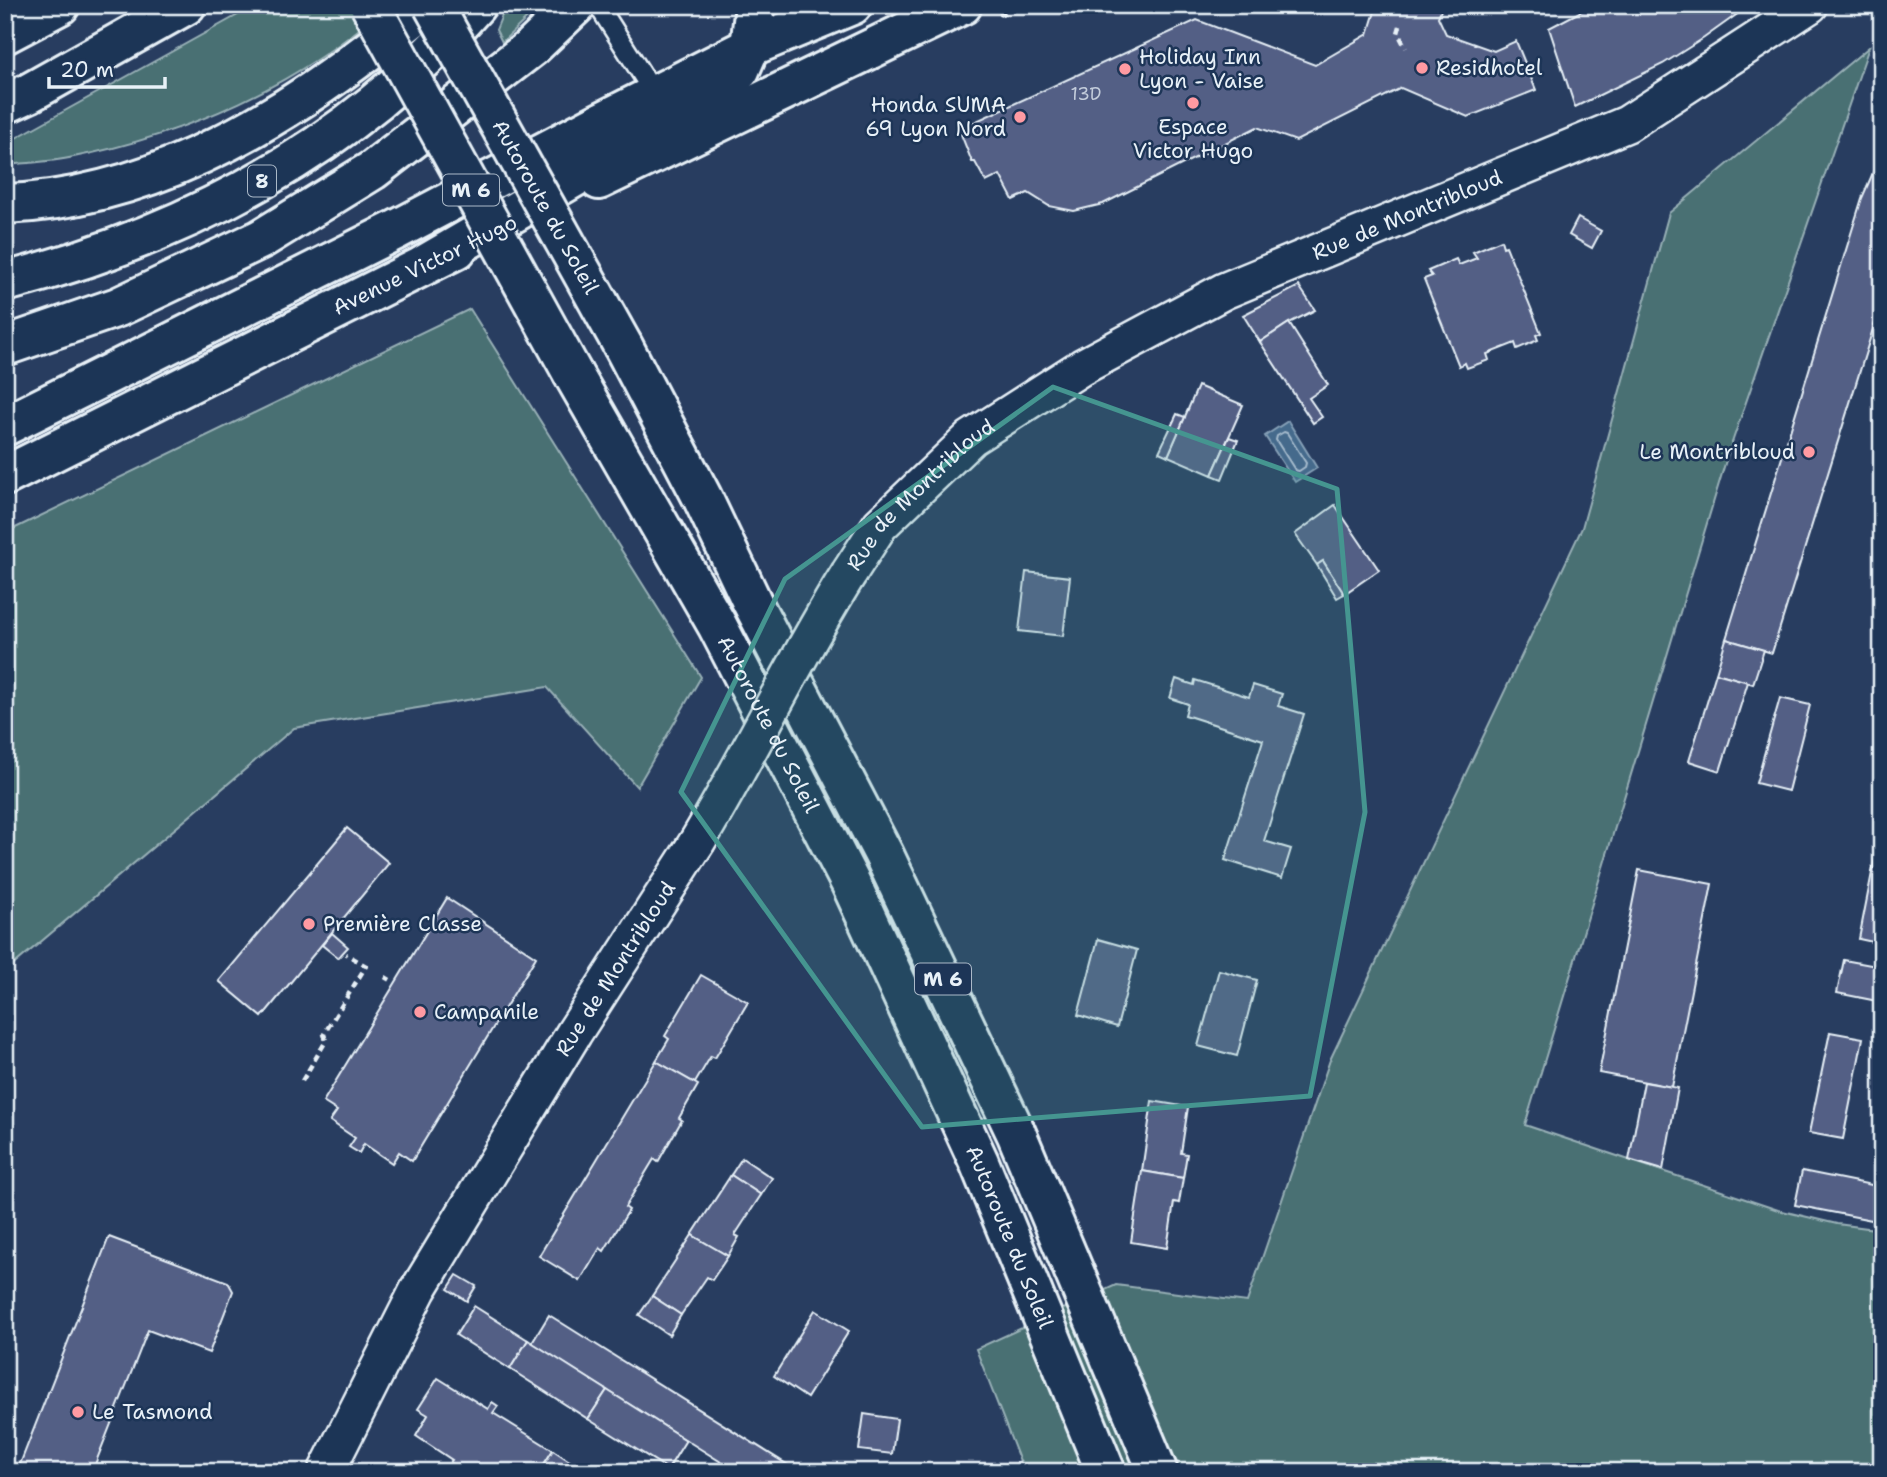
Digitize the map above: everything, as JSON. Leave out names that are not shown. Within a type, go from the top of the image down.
[{"type":"main road","points":[[5,34],[60,5]]},
{"type":"main road","points":[[5,103],[29,93],[186,5]]},
{"type":"main road","name":"Autoroute du Soleil","points":[[370,5],[573,374],[717,625],[851,884],[979,1162],[1106,1472]]},
{"type":"main road","points":[[5,204],[60,199],[162,170],[206,153],[249,132],[332,79],[427,5]]},
{"type":"main road","name":"Autoroute du Soleil","points":[[433,5],[623,346],[702,497],[752,603],[884,855],[1016,1133],[1158,1472]]},
{"type":"main road","name":"8","points":[[5,282],[68,265],[122,246],[193,216],[275,174],[367,110],[443,43],[476,5]]},
{"type":"main road","points":[[5,346],[118,307],[261,239],[373,170],[532,47],[576,5]]},
{"type":"main road","points":[[426,264],[718,94],[740,71],[750,47],[755,5]]},
{"type":"main road","name":"Avenue Victor Hugo","points":[[5,426],[396,230],[750,47],[852,5]]},
{"type":"main road","name":"Avenue Victor Hugo","points":[[5,476],[426,264],[962,5]]},
{"type":"street","name":"Rue de Montribloud","points":[[326,1472],[418,1290],[574,1033],[726,794],[816,625],[880,525],[971,438],[1082,367],[1224,291],[1627,124],[1810,5]]},
{"type":"lane","points":[[598,5],[655,95]]},
{"type":"path","points":[[1400,26],[1398,33],[1406,48]]},
{"type":"path","points":[[302,1081],[326,1041],[324,1034],[366,966],[346,954]]},
{"type":"highlighted area","points":[[1053,387],[1337,489],[1365,812],[1310,1096],[922,1127],[681,792],[785,579]]},
{"type":"green space","points":[[256,5],[388,5],[354,34],[279,83],[198,121],[113,148],[61,159],[5,165],[5,144]]},
{"type":"green space","points":[[506,5],[541,5],[502,42],[496,30]]},
{"type":"green space","points":[[1869,47],[1727,457],[1525,1125],[1778,1210],[1837,1224],[1882,1230],[1882,1472],[1024,1472],[976,1349],[1116,1285],[1247,1302],[1330,1060],[1582,528],[1669,213]]},
{"type":"green space","points":[[470,309],[701,677],[637,787],[547,687],[294,728],[5,972],[5,533]]},
{"type":"water","points":[[1288,421],[1317,468],[1295,482],[1265,436]]},
{"type":"building","name":"Espace Victor Hugo","points":[[1377,5],[1443,5],[1438,17],[1446,34],[1494,51],[1516,41],[1536,90],[1468,117],[1401,88],[1296,141],[1257,127],[1103,204],[1074,211],[1049,206],[1028,193],[1013,200],[1000,175],[986,182],[975,162],[972,162],[959,129],[1197,20],[1315,65],[1368,34]]},
{"type":"building","points":[[1593,5],[1750,5],[1663,64],[1575,107],[1549,28]]},
{"type":"building","name":"Le Montribloud","points":[[1882,152],[1882,300],[1772,653],[1726,639],[1862,198]]},
{"type":"building","points":[[1578,218],[1601,231],[1592,248],[1569,235]]},
{"type":"building","points":[[1501,240],[1503,247],[1506,246],[1541,333],[1536,335],[1538,340],[1517,349],[1515,343],[1487,354],[1489,360],[1467,368],[1465,363],[1459,366],[1424,279],[1432,276],[1428,271],[1456,259],[1459,265],[1477,258],[1473,252]]},
{"type":"building","points":[[1299,286],[1315,310],[1260,342],[1243,315]]},
{"type":"building","points":[[1289,323],[1328,385],[1309,398],[1322,417],[1313,423],[1260,342]]},
{"type":"building","points":[[1198,386],[1243,405],[1212,475],[1168,456]]},
{"type":"building","points":[[1177,414],[1185,417],[1168,456],[1159,452]]},
{"type":"building","points":[[1229,437],[1238,440],[1222,479],[1212,475]]},
{"type":"building","points":[[1335,505],[1379,570],[1344,594],[1323,561],[1317,565],[1295,534]]},
{"type":"building","points":[[1323,561],[1344,594],[1337,598],[1317,565]]},
{"type":"building","points":[[1026,572],[1070,577],[1063,636],[1019,631]]},
{"type":"building","points":[[1726,639],[1764,650],[1753,684],[1716,673]]},
{"type":"building","points":[[1716,673],[1748,682],[1720,771],[1689,761]]},
{"type":"building","points":[[1176,679],[1194,685],[1195,680],[1249,697],[1253,685],[1282,694],[1278,706],[1304,714],[1264,841],[1291,849],[1282,878],[1225,860],[1263,740],[1185,715],[1188,704],[1170,698]]},
{"type":"building","points":[[1780,698],[1810,705],[1788,791],[1756,783]]},
{"type":"building","points":[[347,828],[389,863],[262,1017],[219,981]]},
{"type":"building","points":[[1882,832],[1882,944],[1859,939]]},
{"type":"building","points":[[1639,870],[1712,884],[1672,1087],[1599,1073]]},
{"type":"building","points":[[447,898],[536,957],[412,1161],[399,1152],[392,1163],[364,1144],[359,1153],[349,1147],[355,1138],[330,1121],[337,1111],[323,1102]]},
{"type":"building","points":[[332,933],[348,947],[338,958],[322,945]]},
{"type":"building","points":[[1098,939],[1137,950],[1117,1027],[1078,1015]]},
{"type":"building","points":[[1844,960],[1882,967],[1882,1002],[1837,993]]},
{"type":"building","points":[[1219,970],[1257,980],[1237,1056],[1198,1046]]},
{"type":"building","points":[[701,975],[748,1002],[715,1058],[711,1056],[695,1083],[656,1061],[669,1039],[665,1036]]},
{"type":"building","points":[[1830,1032],[1863,1038],[1843,1139],[1809,1133]]},
{"type":"building","points":[[656,1061],[698,1085],[658,1162],[654,1159],[625,1207],[629,1210],[604,1251],[600,1248],[580,1281],[539,1256]]},
{"type":"building","points":[[1644,1082],[1678,1088],[1663,1170],[1629,1160]]},
{"type":"building","points":[[1152,1101],[1188,1107],[1181,1153],[1187,1154],[1183,1178],[1142,1171]]},
{"type":"building","points":[[742,1158],[772,1178],[761,1195],[731,1175]]},
{"type":"building","points":[[1142,1171],[1183,1178],[1179,1203],[1174,1202],[1167,1248],[1131,1242]]},
{"type":"building","points":[[1802,1171],[1882,1187],[1882,1222],[1795,1205]]},
{"type":"building","points":[[731,1175],[761,1195],[735,1235],[739,1237],[728,1256],[692,1235]]},
{"type":"building","points":[[692,1235],[728,1256],[712,1280],[707,1277],[681,1315],[652,1296]]},
{"type":"building","name":"Le Tasmond","points":[[109,1237],[228,1282],[233,1291],[209,1353],[148,1330],[92,1472],[17,1472]]},
{"type":"building","points":[[457,1275],[476,1286],[467,1301],[448,1289]]},
{"type":"building","points":[[652,1296],[681,1315],[669,1335],[639,1315]]},
{"type":"building","points":[[474,1306],[528,1340],[510,1369],[456,1335]]},
{"type":"building","points":[[815,1310],[849,1331],[807,1398],[774,1376]]},
{"type":"building","points":[[549,1315],[799,1472],[737,1472],[686,1440],[532,1343]]},
{"type":"building","points":[[528,1340],[607,1390],[588,1419],[510,1369]]},
{"type":"building","points":[[438,1378],[488,1409],[492,1402],[498,1406],[493,1413],[553,1450],[539,1472],[465,1472],[416,1436],[428,1415],[418,1409]]},
{"type":"building","points":[[607,1390],[686,1440],[668,1469],[588,1419]]},
{"type":"building","points":[[864,1414],[897,1419],[892,1454],[859,1450]]},
{"type":"building","points":[[553,1450],[586,1472],[539,1472]]},
{"type":"place","name":"Residhotel","points":[[1422,68]]},
{"type":"place","name":"Holiday Inn Lyon - Vaise","points":[[1125,69]]},
{"type":"place","name":"Espace Victor Hugo","points":[[1193,103]]},
{"type":"place","name":"Honda SUMA 69 Lyon Nord","points":[[1020,117]]},
{"type":"place","name":"Le Montribloud","points":[[1809,452]]},
{"type":"place","name":"Première Classe","points":[[309,924]]},
{"type":"place","name":"Campanile","points":[[420,1012]]},
{"type":"place","name":"Le Tasmond","points":[[78,1412]]}]
